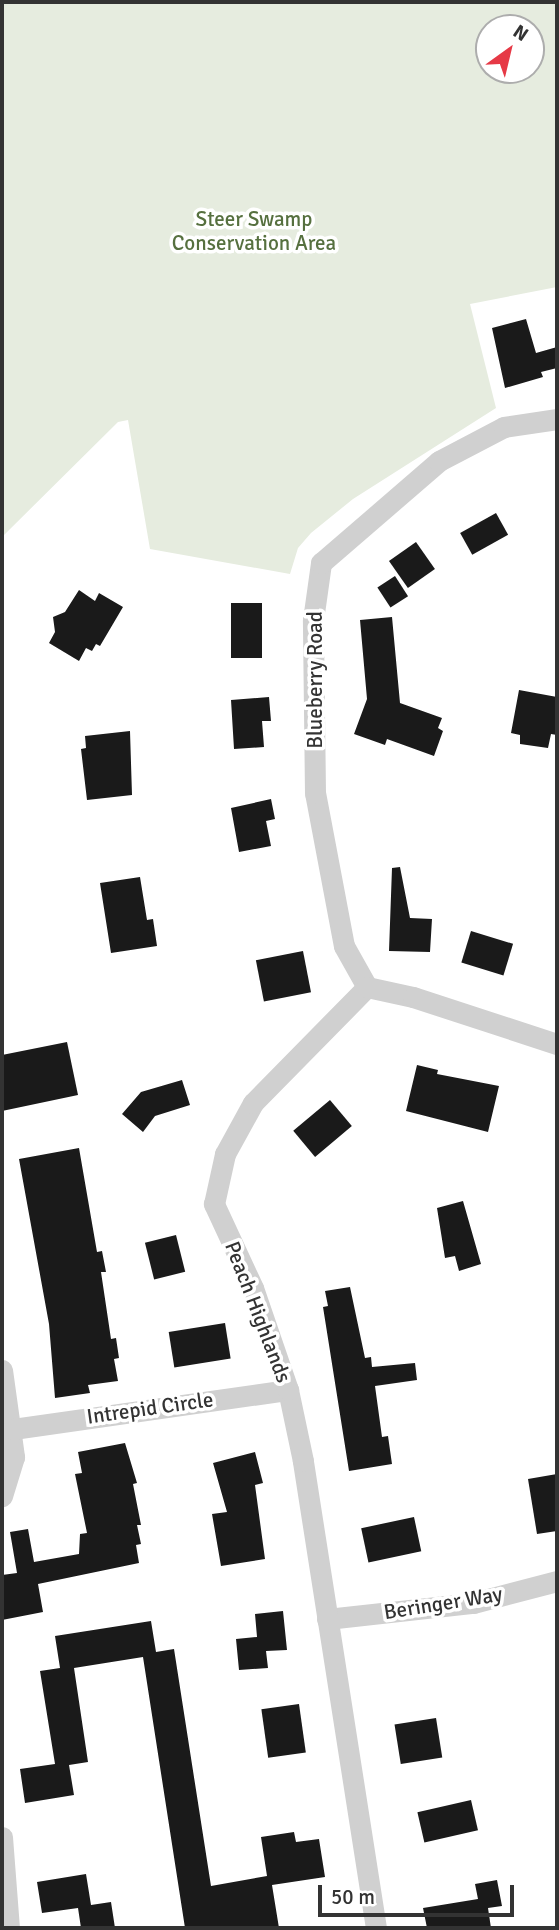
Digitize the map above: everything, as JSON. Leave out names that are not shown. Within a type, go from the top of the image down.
[{"type":"street","name":"Blueberry Road","points":[[367,987],[344,946],[315,793],[313,620],[321,563],[439,461],[504,427],[557,419]]},
{"type":"street","points":[[367,987],[412,997],[557,1044]]},
{"type":"street","name":"Peach Highlands","points":[[367,987],[253,1103],[225,1154],[214,1204],[253,1288],[288,1390],[376,1928]]},
{"type":"street","points":[[2,1370],[13,1429],[13,1457],[2,1496]]},
{"type":"street","name":"Intrepid Circle","points":[[13,1429],[288,1390]]},
{"type":"street","name":"Beringer Way","points":[[327,1619],[473,1603],[557,1581]]},
{"type":"street","points":[[2,1837],[9,1928]]},
{"type":"green space","name":"Steer Swamp Conservation Area","points":[[2,2],[557,2],[557,287],[470,304],[496,408],[353,499],[311,533],[298,548],[290,574],[150,549],[128,420],[118,422],[2,537]]},
{"type":"building","points":[[526,319],[536,353],[557,347],[557,368],[541,372],[543,377],[505,388],[492,328]]},
{"type":"building","points":[[496,513],[508,535],[472,555],[460,533]]},
{"type":"building","points":[[416,542],[435,569],[408,588],[389,561]]},
{"type":"building","points":[[395,576],[408,596],[390,608],[377,587]]},
{"type":"building","points":[[79,590],[95,601],[99,593],[123,607],[100,646],[96,644],[92,651],[86,648],[79,661],[49,643],[55,632],[53,617],[65,612]]},
{"type":"building","points":[[231,603],[262,603],[262,658],[231,658]]},
{"type":"building","points":[[392,617],[400,703],[442,718],[438,728],[443,731],[434,756],[387,739],[385,745],[354,734],[367,699],[360,620]]},
{"type":"building","points":[[519,690],[557,697],[557,735],[551,734],[548,748],[520,744],[520,735],[511,733]]},
{"type":"building","points":[[269,697],[271,721],[262,721],[264,747],[234,749],[231,700]]},
{"type":"building","points":[[130,731],[132,795],[87,800],[81,749],[86,748],[85,736]]},
{"type":"building","points":[[271,799],[275,819],[266,821],[271,846],[239,852],[231,808]]},
{"type":"building","points":[[400,867],[410,918],[432,919],[430,952],[389,951],[392,868]]},
{"type":"building","points":[[140,877],[147,920],[153,919],[157,946],[111,953],[100,883]]},
{"type":"building","points":[[471,931],[513,944],[503,975],[461,963]]},
{"type":"building","points":[[303,951],[311,992],[264,1001],[256,960]]},
{"type":"building","points":[[67,1042],[78,1095],[2,1111],[2,1055]]},
{"type":"building","points":[[417,1065],[438,1070],[437,1074],[499,1086],[488,1132],[406,1111]]},
{"type":"building","points":[[182,1080],[190,1105],[155,1116],[143,1132],[122,1114],[141,1092]]},
{"type":"building","points":[[330,1100],[352,1126],[315,1157],[293,1131]]},
{"type":"building","points":[[79,1148],[97,1252],[102,1251],[106,1272],[101,1272],[111,1339],[116,1338],[119,1358],[114,1359],[118,1381],[88,1385],[90,1393],[55,1398],[49,1324],[19,1159]]},
{"type":"building","points":[[463,1201],[481,1264],[459,1271],[455,1256],[445,1258],[437,1208]]},
{"type":"building","points":[[176,1235],[185,1272],[154,1280],[145,1243]]},
{"type":"building","points":[[350,1287],[365,1358],[371,1357],[372,1367],[415,1363],[417,1380],[375,1386],[382,1437],[388,1436],[392,1464],[349,1471],[323,1307],[328,1306],[325,1291]]},
{"type":"building","points":[[225,1323],[231,1359],[174,1367],[169,1332]]},
{"type":"building","points":[[125,1443],[137,1483],[133,1484],[141,1525],[137,1525],[141,1544],[136,1545],[139,1563],[38,1584],[43,1612],[2,1620],[2,1575],[17,1573],[10,1532],[28,1529],[34,1562],[79,1554],[80,1534],[87,1533],[75,1474],[82,1473],[78,1452]]},
{"type":"building","points":[[255,1452],[263,1483],[255,1485],[265,1559],[221,1566],[212,1514],[227,1512],[213,1463]]},
{"type":"building","points":[[557,1474],[557,1531],[537,1534],[528,1479]]},
{"type":"building","points":[[414,1517],[421,1551],[368,1562],[361,1528]]},
{"type":"building","points":[[283,1611],[287,1650],[266,1651],[268,1668],[239,1670],[236,1639],[257,1637],[255,1614]]},
{"type":"building","points":[[151,1621],[156,1652],[174,1649],[211,1886],[267,1876],[261,1837],[294,1832],[296,1842],[319,1839],[325,1877],[272,1885],[279,1928],[185,1928],[143,1657],[74,1668],[88,1762],[69,1765],[74,1795],[25,1803],[20,1769],[55,1764],[40,1671],[60,1668],[55,1636]]},
{"type":"building","points":[[299,1704],[306,1753],[268,1758],[261,1709]]},
{"type":"building","points":[[436,1718],[442,1758],[401,1764],[395,1725]]},
{"type":"building","points":[[471,1800],[478,1830],[424,1843],[417,1812]]},
{"type":"building","points":[[86,1874],[91,1905],[111,1902],[115,1928],[81,1928],[78,1908],[42,1913],[37,1882]]},
{"type":"building","points":[[497,1880],[502,1906],[488,1908],[491,1928],[427,1928],[423,1908],[478,1899],[475,1884]]}]
